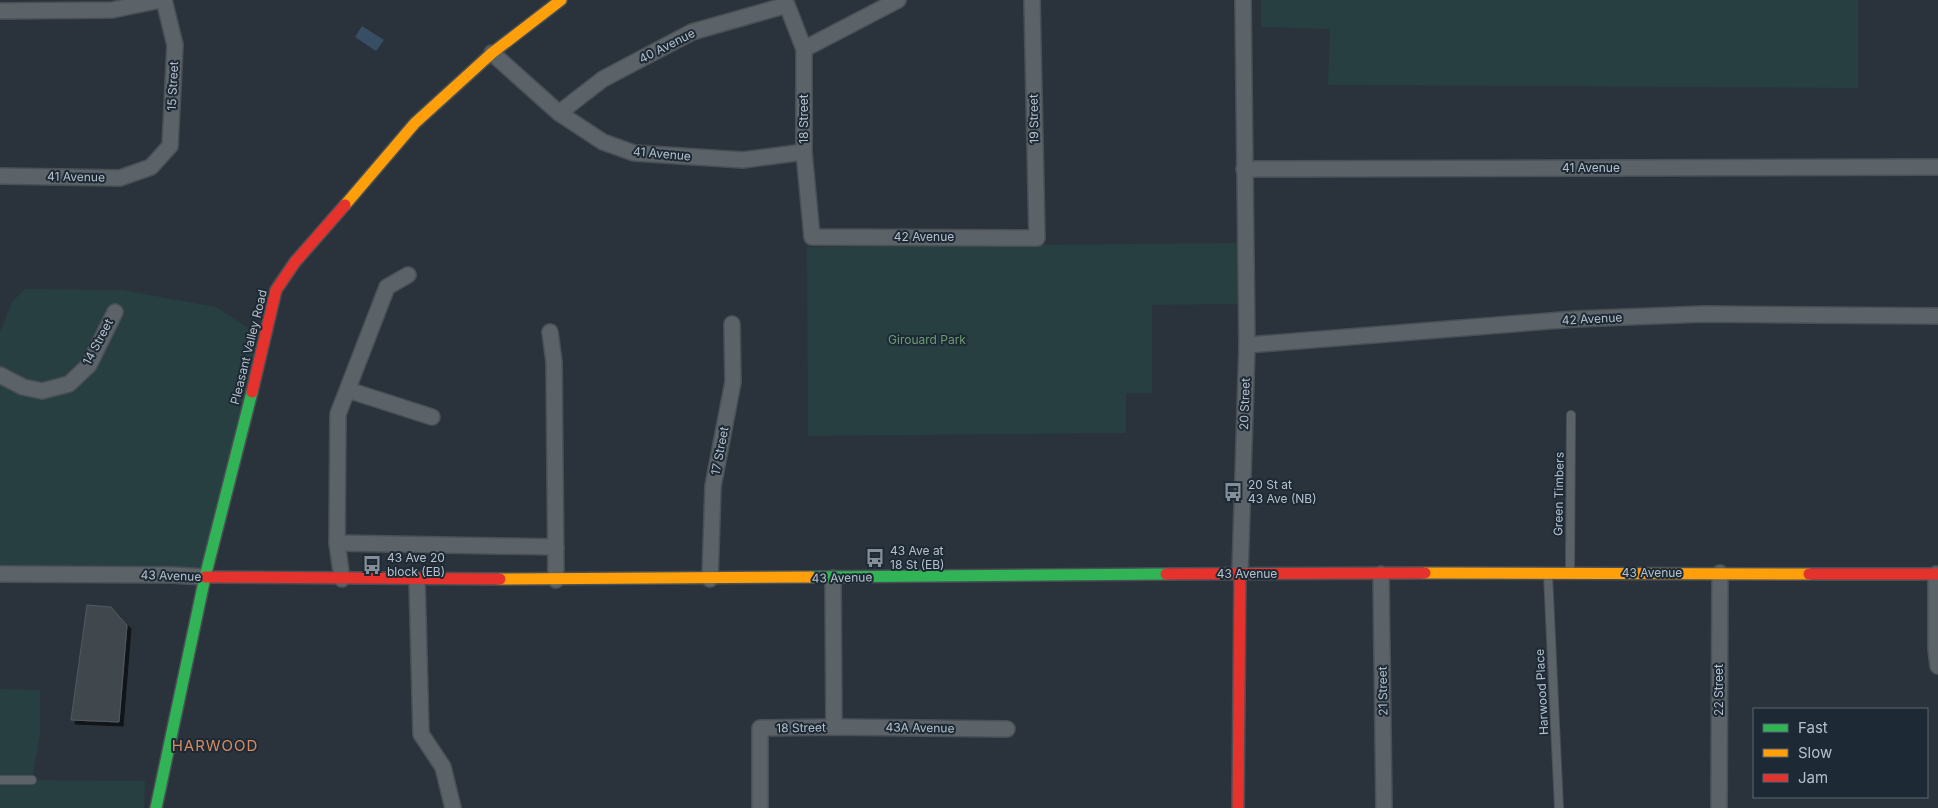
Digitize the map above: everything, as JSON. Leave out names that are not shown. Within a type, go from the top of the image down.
[{"type":"street","points":[[0,11],[112,10],[162,0]]},
{"type":"street","name":"15 Street","points":[[151,167],[170,146],[175,45],[162,0]]},
{"type":"street","name":"Pleasant Valley Road","points":[[156,808],[204,577],[240,446],[276,290],[295,262],[415,123],[492,53],[561,0]]},
{"type":"street","points":[[804,49],[898,0]]},
{"type":"street","name":"19 Street","points":[[1032,0],[1036,238]]},
{"type":"street","name":"20 Street","points":[[1238,808],[1240,574],[1247,344],[1243,0]]},
{"type":"street","name":"18 Street","points":[[786,4],[804,49],[804,152],[812,237]]},
{"type":"street","name":"40 Avenue","points":[[559,113],[603,79],[692,32],[786,4]]},
{"type":"street","name":"41 Avenue","points":[[492,53],[559,113],[603,142],[634,153],[743,160],[804,152]]},
{"type":"street","name":"41 Avenue","points":[[0,176],[120,178],[151,167]]},
{"type":"street","name":"41 Avenue","points":[[1244,169],[1938,167]]},
{"type":"street","name":"42 Avenue","points":[[812,237],[1036,238]]},
{"type":"street","points":[[342,579],[338,543],[338,414],[386,287],[408,274]]},
{"type":"street","name":"14 Street","points":[[0,376],[23,387],[42,391],[69,384],[89,365],[115,312]]},
{"type":"street","name":"42 Avenue","points":[[1247,344],[1575,319],[1704,314],[1938,316]]},
{"type":"street","name":"17 Street","points":[[710,579],[713,486],[733,382],[732,324]]},
{"type":"street","points":[[550,332],[554,362],[556,580]]},
{"type":"street","points":[[348,390],[432,417]]},
{"type":"street","points":[[338,543],[556,547]]},
{"type":"street","name":"22 Street","points":[[1719,808],[1720,573]]},
{"type":"street","name":"43 Avenue","points":[[0,574],[417,580],[1240,574],[1937,574]]},
{"type":"street","name":"21 Street","points":[[1381,574],[1384,808]]},
{"type":"street","points":[[1937,574],[1936,649],[1938,666]]},
{"type":"street","name":"18 Street","points":[[760,808],[760,728],[834,727],[833,578]]},
{"type":"street","points":[[417,580],[422,734],[443,767],[453,808]]},
{"type":"street","name":"43A Avenue","points":[[834,727],[1008,729]]},
{"type":"lane","name":"Green Timbers","points":[[1570,574],[1571,415]]},
{"type":"lane","name":"Harwood Place","points":[[1548,575],[1559,808]]},
{"type":"lane","points":[[0,780],[32,780]]},
{"type":"green space","points":[[1261,0],[1858,0],[1858,88],[1328,85],[1330,29],[1261,27]]},
{"type":"green space","name":"Girouard Park","points":[[1237,243],[1238,304],[1152,305],[1152,393],[1126,393],[1126,433],[808,436],[807,247]]},
{"type":"green space","points":[[25,289],[122,290],[216,307],[260,336],[213,569],[0,576],[0,332],[12,302]]},
{"type":"green space","points":[[0,689],[40,690],[40,734],[32,780],[145,781],[144,808],[0,808]]},
{"type":"water","points":[[362,26],[384,40],[376,51],[355,37]]},
{"type":"building","points":[[87,605],[111,607],[127,625],[119,722],[71,720]]},
{"type":"traffic: fast","points":[[156,808],[205,577],[252,392]]},
{"type":"traffic: fast","points":[[811,577],[1166,574]]},
{"type":"traffic: slow","points":[[345,205],[415,123],[492,53],[561,0]]},
{"type":"traffic: slow","points":[[1425,573],[1809,574]]},
{"type":"traffic: slow","points":[[500,579],[811,577]]},
{"type":"traffic: jam","points":[[252,392],[276,290],[295,262],[345,205]]},
{"type":"traffic: jam","points":[[1166,574],[1425,573]]},
{"type":"traffic: jam","points":[[1238,808],[1240,574]]},
{"type":"traffic: jam","points":[[1809,574],[1938,574]]},
{"type":"traffic: jam","points":[[205,577],[500,579]]},
{"type":"place","name":"20 St at 43 Ave (NB)","points":[[1233,492]]},
{"type":"place","name":"43 Ave at 18 St (EB)","points":[[875,558]]},
{"type":"place","name":"43 Ave 20 block (EB)","points":[[372,565]]},
{"type":"district","name":"HARWOOD","points":[[215,746]]}]
